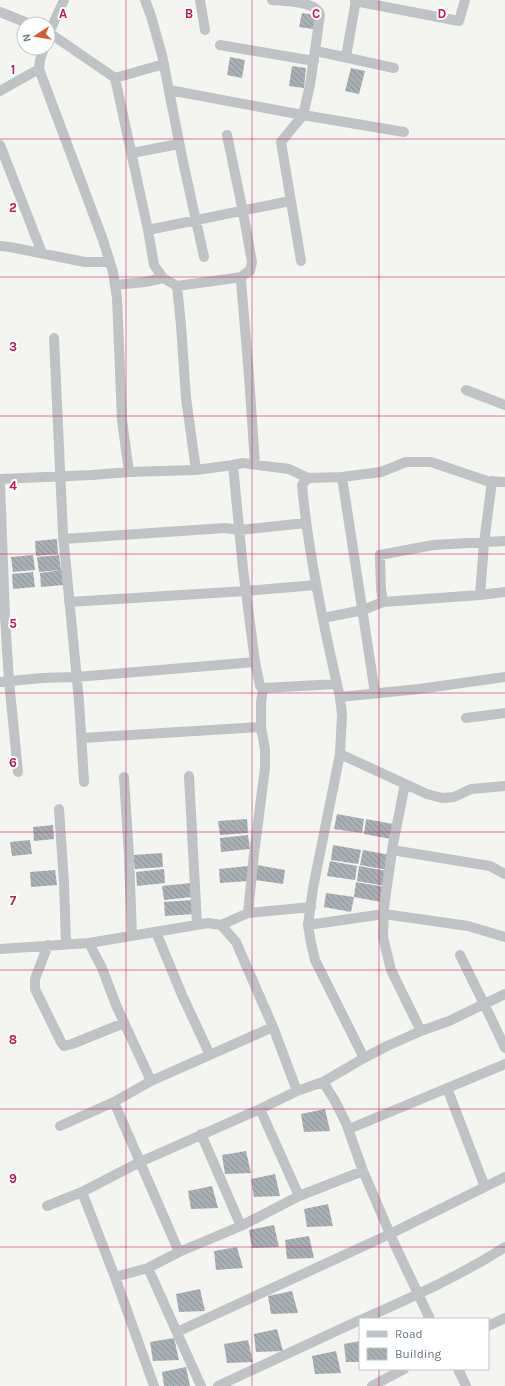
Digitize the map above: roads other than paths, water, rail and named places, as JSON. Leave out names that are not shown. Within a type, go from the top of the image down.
[{"type":"street","points":[[56,16],[64,0]]},
{"type":"street","points":[[144,0],[151,16],[164,64],[179,144],[204,257]]},
{"type":"street","points":[[200,0],[205,30]]},
{"type":"street","points":[[272,0],[305,2],[316,8],[320,15],[316,51],[303,115],[281,142],[301,261]]},
{"type":"street","points":[[346,57],[355,0],[459,21],[465,0]]},
{"type":"street","points":[[0,12],[16,18]]},
{"type":"street","points":[[56,38],[115,78],[132,153],[154,265],[162,278],[177,286],[242,277],[250,271],[252,262],[227,135]]},
{"type":"street","points":[[220,44],[314,61]]},
{"type":"street","points":[[316,51],[394,68]]},
{"type":"street","points":[[41,56],[40,69],[104,240],[115,285],[122,384],[122,420],[129,472]]},
{"type":"street","points":[[115,78],[164,64]]},
{"type":"street","points":[[0,91],[40,69]]},
{"type":"street","points":[[169,90],[404,132]]},
{"type":"street","points":[[132,153],[179,144]]},
{"type":"street","points":[[0,146],[42,253]]},
{"type":"street","points":[[148,230],[243,212],[290,201]]},
{"type":"street","points":[[0,246],[84,262],[110,262]]},
{"type":"street","points":[[242,277],[241,281],[255,464]]},
{"type":"street","points":[[115,285],[145,282],[162,278]]},
{"type":"street","points":[[177,286],[186,398],[196,470]]},
{"type":"street","points":[[54,338],[63,538],[82,738],[84,782]]},
{"type":"street","points":[[466,390],[505,405]]},
{"type":"street","points":[[18,772],[5,681],[5,617],[0,481],[129,472],[196,470],[243,463],[289,469],[308,478],[342,477],[381,472],[406,462],[431,462],[487,481],[505,482]]},
{"type":"street","points":[[234,465],[246,591],[255,662],[260,686],[263,688],[261,703],[261,726],[265,749],[265,768],[248,912]]},
{"type":"street","points":[[342,477],[375,693]]},
{"type":"street","points":[[308,478],[302,485],[306,523],[316,585],[340,697],[342,715],[340,754],[313,888],[308,925],[310,943],[315,960],[364,1058]]},
{"type":"street","points":[[480,595],[484,543],[492,481]]},
{"type":"street","points":[[63,538],[225,528],[240,530],[306,523]]},
{"type":"street","points":[[383,602],[380,554],[433,545],[505,541]]},
{"type":"street","points":[[69,602],[316,585]]},
{"type":"street","points":[[323,618],[363,610],[383,602],[505,592]]},
{"type":"street","points":[[5,681],[76,677],[255,662]]},
{"type":"street","points":[[340,697],[419,689],[505,677]]},
{"type":"street","points":[[263,688],[337,684]]},
{"type":"street","points":[[466,718],[505,713]]},
{"type":"street","points":[[82,738],[261,726]]},
{"type":"street","points":[[340,754],[405,784],[442,798],[454,797],[471,789],[505,786]]},
{"type":"street","points":[[189,776],[197,925]]},
{"type":"street","points":[[124,777],[132,936]]},
{"type":"street","points":[[405,784],[392,850],[384,914],[383,937],[391,970],[421,1031]]},
{"type":"street","points":[[59,809],[66,944]]},
{"type":"street","points":[[392,850],[490,866],[505,874]]},
{"type":"street","points":[[0,949],[89,943],[208,923],[221,925],[248,912],[311,907]]},
{"type":"street","points":[[308,925],[384,914],[468,926],[505,938]]},
{"type":"street","points":[[221,925],[236,942],[273,1027],[297,1091]]},
{"type":"street","points":[[156,932],[182,995],[210,1055]]},
{"type":"street","points":[[89,943],[102,968],[116,1005],[151,1081]]},
{"type":"street","points":[[48,945],[34,979],[34,984],[60,1042],[64,1046],[72,1044],[124,1023]]},
{"type":"street","points":[[460,955],[505,1048]]},
{"type":"street","points":[[47,1206],[82,1192],[140,1162],[201,1134],[260,1109],[297,1091],[323,1082],[364,1058],[421,1031],[449,1021],[505,994]]},
{"type":"street","points":[[60,1126],[114,1102],[151,1081],[273,1027]]},
{"type":"street","points":[[349,1129],[505,1064]]},
{"type":"street","points":[[323,1082],[336,1101],[349,1129],[363,1171],[390,1234],[430,1318]]},
{"type":"street","points":[[447,1088],[485,1187]]},
{"type":"street","points":[[114,1102],[179,1252]]},
{"type":"street","points":[[260,1109],[299,1196]]},
{"type":"street","points":[[201,1134],[240,1226]]},
{"type":"street","points":[[115,1277],[148,1268],[179,1252],[240,1226],[299,1196],[363,1171]]},
{"type":"street","points":[[177,1332],[390,1234],[505,1177]]},
{"type":"street","points":[[82,1192],[115,1277],[154,1386]]},
{"type":"street","points":[[365,1318],[444,1282],[505,1247]]},
{"type":"street","points":[[148,1268],[201,1386]]},
{"type":"street","points":[[489,1326],[505,1318]]},
{"type":"street","points":[[218,1386],[359,1320]]},
{"type":"street","points":[[372,1386],[402,1370]]},
{"type":"street","points":[[458,1370],[466,1386]]}]
